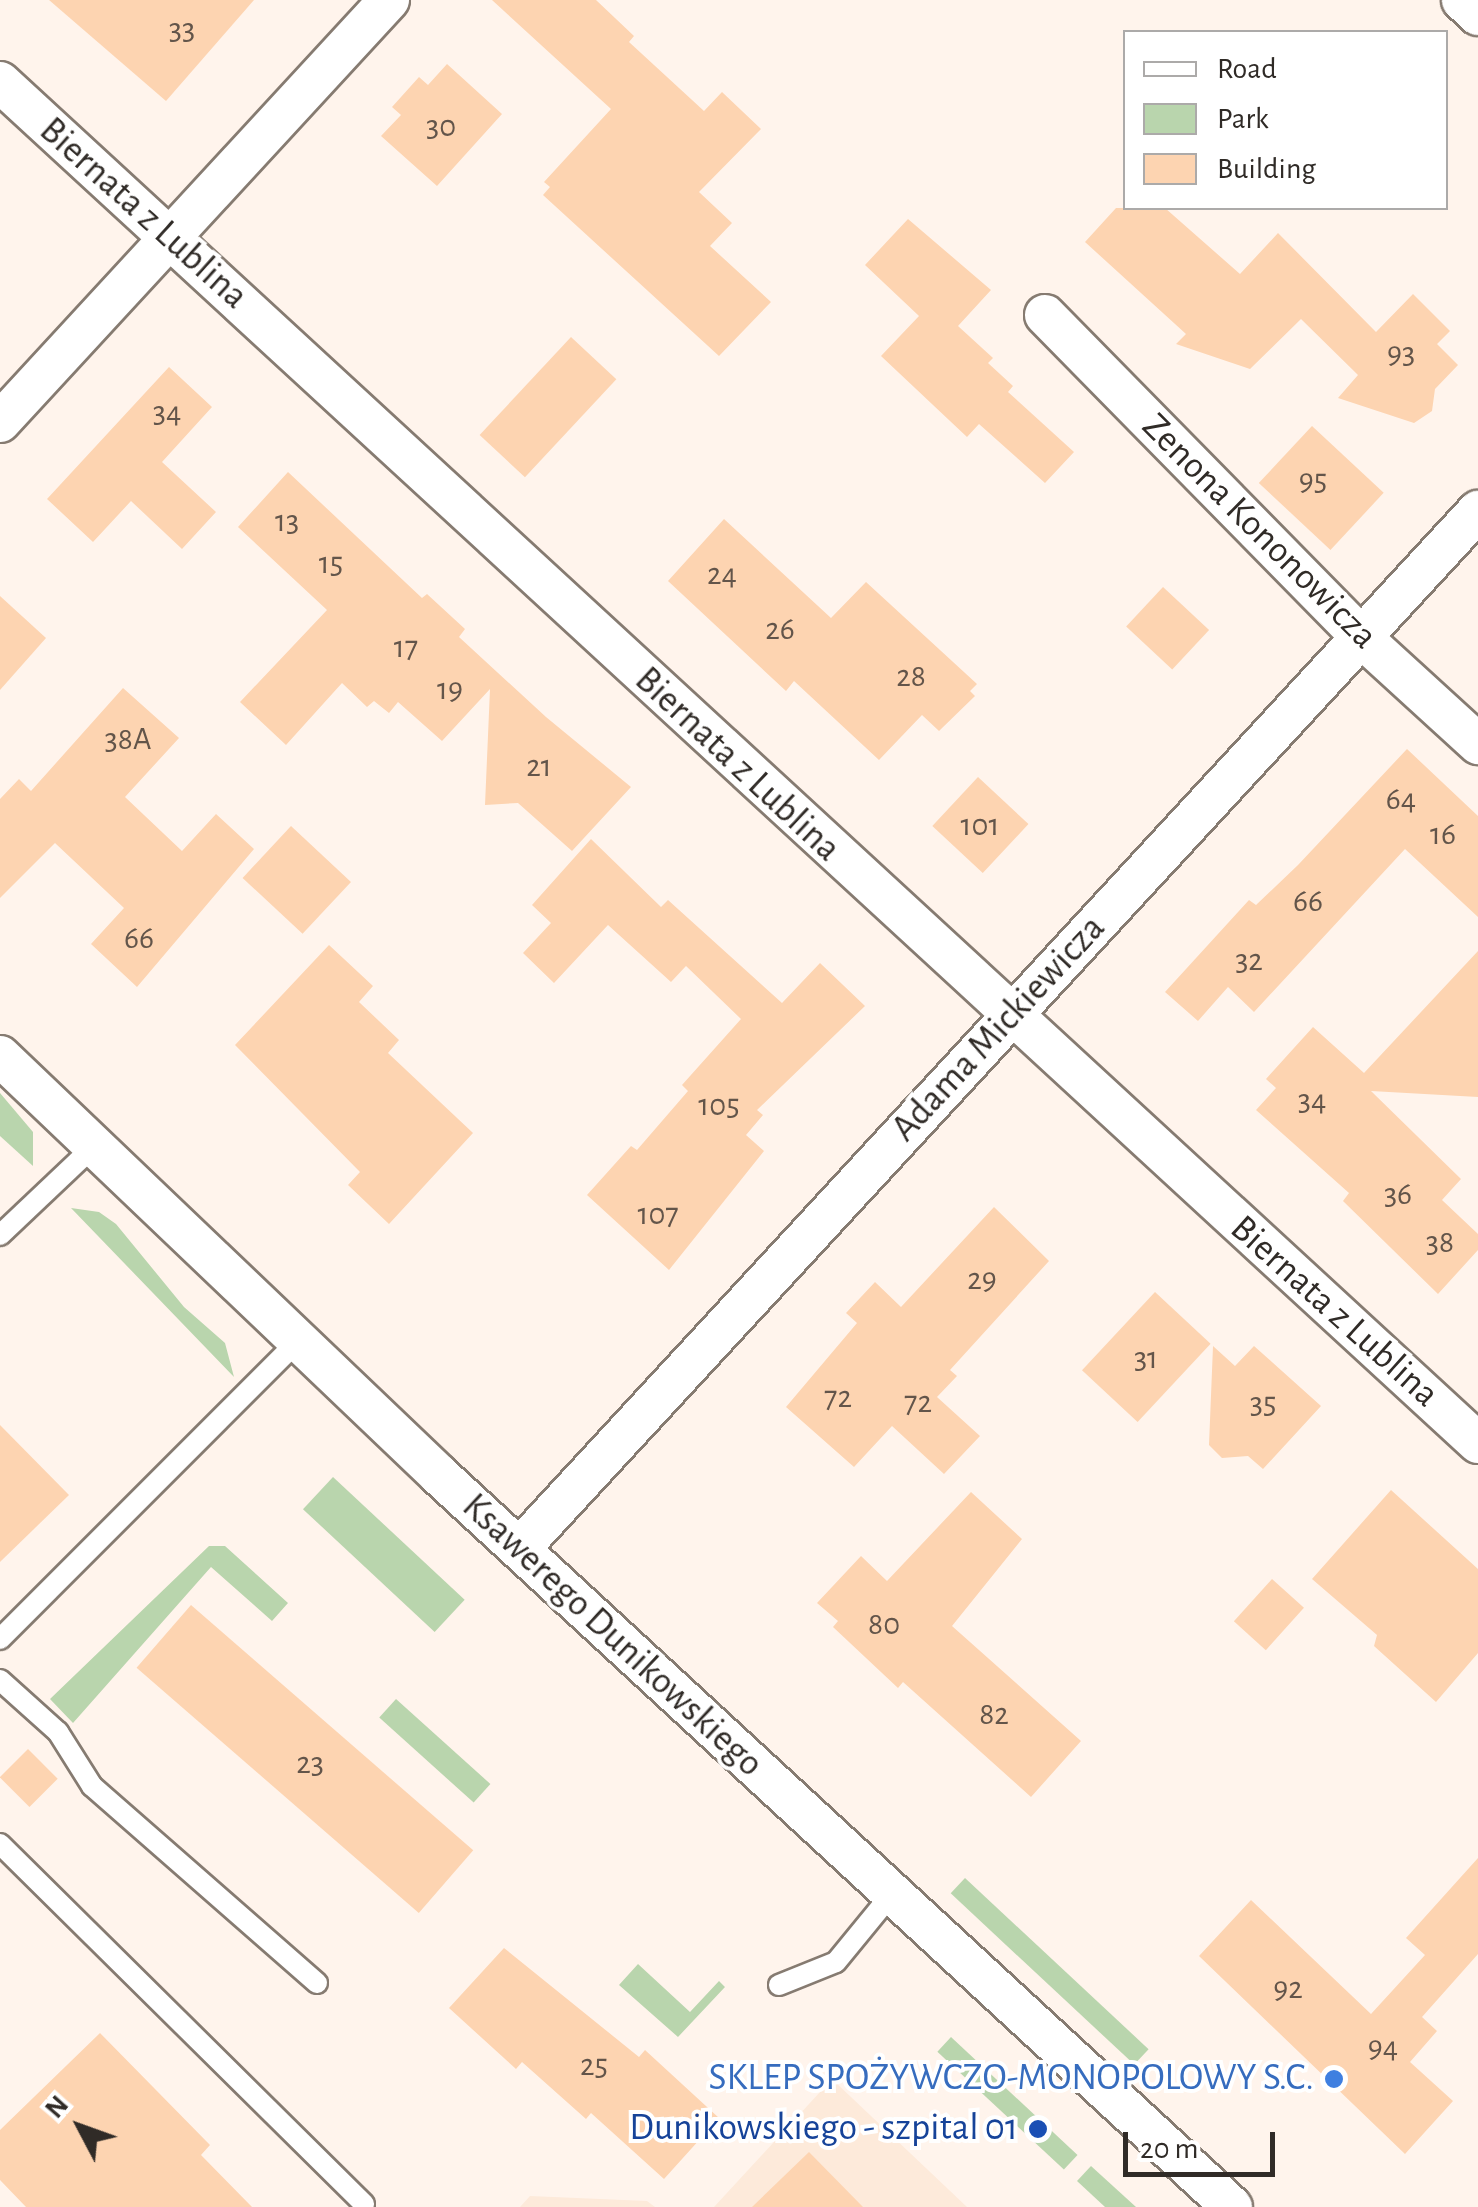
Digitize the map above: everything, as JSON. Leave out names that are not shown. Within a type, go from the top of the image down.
[{"type":"street","points":[[0,422],[389,0]]},
{"type":"street","points":[[1462,0],[1478,15]]},
{"type":"street","name":"Biernata z Lublina","points":[[0,82],[1010,1017],[1478,1443]]},
{"type":"street","name":"Zenona Kononowicza","points":[[1045,315],[1361,637],[1478,744]]},
{"type":"street","name":"Adama Mickiewicza","points":[[520,1548],[1478,511]]},
{"type":"street","name":"Ksawerego Dunikowskiego","points":[[0,1056],[297,1342],[890,1896],[1232,2207]]},
{"type":"lane","points":[[0,1235],[94,1146]]},
{"type":"lane","points":[[0,1639],[297,1342]]},
{"type":"lane","points":[[0,1680],[58,1732],[92,1786],[317,1983]]},
{"type":"lane","points":[[0,1844],[364,2204]]},
{"type":"lane","points":[[780,1985],[836,1962],[890,1896]]},
{"type":"shaded area","points":[[832,2079],[967,2207],[714,2207]]},
{"type":"shaded area","points":[[530,2196],[647,2201],[655,2207],[520,2207]]},
{"type":"green space","points":[[0,1093],[33,1132],[33,1166],[0,1136]]},
{"type":"green space","points":[[71,1208],[99,1212],[116,1224],[184,1307],[225,1343],[234,1377]]},
{"type":"green space","points":[[333,1477],[465,1600],[435,1632],[303,1509]]},
{"type":"green space","points":[[209,1546],[225,1546],[288,1603],[272,1621],[211,1567],[73,1723],[50,1699]]},
{"type":"green space","points":[[396,1699],[490,1784],[474,1803],[379,1718]]},
{"type":"green space","points":[[965,1878],[1149,2049],[1134,2065],[951,1893]]},
{"type":"green space","points":[[638,1964],[690,2012],[719,1981],[725,1987],[678,2037],[619,1985]]},
{"type":"green space","points":[[951,2037],[1078,2155],[1064,2170],[937,2052]]},
{"type":"green space","points":[[1091,2166],[1136,2207],[1105,2207],[1077,2181]]},
{"type":"building","points":[[49,0],[254,0],[166,101]]},
{"type":"building","points":[[492,0],[596,0],[634,36],[629,42],[704,111],[722,92],[761,129],[699,192],[732,223],[710,246],[771,302],[719,356],[543,195],[550,187],[544,182],[611,109]]},
{"type":"building","points":[[447,64],[502,114],[437,186],[381,136],[401,115],[392,107],[419,77],[428,85]]},
{"type":"building","points":[[1116,208],[1167,210],[1240,274],[1278,233],[1376,332],[1413,294],[1450,331],[1437,344],[1458,365],[1435,389],[1432,411],[1414,423],[1338,398],[1358,375],[1301,319],[1250,369],[1176,344],[1186,334],[1085,242]]},
{"type":"building","points":[[908,219],[991,290],[958,326],[993,358],[988,363],[1013,386],[1008,392],[1074,452],[1045,483],[979,424],[967,437],[881,356],[919,316],[865,265]]},
{"type":"building","points":[[571,337],[616,379],[525,477],[480,435]]},
{"type":"building","points":[[169,367],[212,407],[162,462],[216,512],[182,549],[131,501],[93,542],[47,499]]},
{"type":"building","points":[[1312,426],[1384,493],[1330,550],[1259,483]]},
{"type":"building","points":[[288,472],[422,598],[427,594],[465,629],[459,637],[546,717],[631,787],[572,851],[518,803],[485,805],[490,689],[442,741],[398,702],[389,713],[374,701],[367,707],[342,683],[286,745],[240,702],[327,610],[238,527]]},
{"type":"building","points":[[724,519],[831,618],[866,582],[977,684],[970,691],[975,696],[939,731],[922,715],[879,760],[794,681],[786,691],[668,581]]},
{"type":"building","points":[[1163,587],[1209,630],[1172,669],[1126,626]]},
{"type":"building","points":[[0,596],[46,638],[0,690]]},
{"type":"building","points":[[123,688],[179,738],[125,797],[182,851],[216,814],[254,849],[137,987],[91,944],[124,908],[55,843],[0,898],[0,799],[19,779],[31,791]]},
{"type":"building","points":[[1407,749],[1478,816],[1478,917],[1405,849],[1254,1012],[1228,987],[1198,1021],[1165,992],[1249,900],[1256,905],[1298,865]]},
{"type":"building","points":[[978,777],[1028,824],[983,873],[932,826]]},
{"type":"building","points":[[291,826],[351,882],[303,934],[243,878]]},
{"type":"building","points":[[591,839],[661,907],[668,900],[782,1003],[820,963],[865,1006],[757,1110],[763,1115],[746,1135],[764,1151],[669,1270],[587,1195],[631,1146],[637,1150],[688,1091],[682,1085],[741,1019],[686,966],[671,982],[608,925],[554,983],[523,953],[551,923],[532,905]]},
{"type":"building","points":[[329,945],[373,986],[359,1002],[399,1040],[388,1053],[473,1133],[389,1224],[348,1185],[360,1172],[235,1045]]},
{"type":"building","points":[[1478,951],[1478,1097],[1371,1091],[1461,1179],[1442,1200],[1478,1234],[1478,1250],[1438,1294],[1343,1201],[1349,1193],[1256,1110],[1276,1088],[1266,1079],[1313,1027],[1364,1073]]},
{"type":"building","points":[[994,1207],[1049,1261],[950,1370],[957,1376],[937,1397],[980,1436],[944,1474],[892,1426],[854,1467],[786,1407],[857,1323],[846,1313],[875,1282],[901,1307]]},
{"type":"building","points":[[1155,1292],[1211,1344],[1138,1422],[1082,1370]]},
{"type":"building","points":[[1213,1346],[1235,1366],[1254,1346],[1321,1406],[1263,1469],[1248,1456],[1222,1458],[1209,1445]]},
{"type":"building","points":[[0,1425],[69,1495],[0,1562]]},
{"type":"building","points":[[1391,1490],[1478,1569],[1478,1653],[1436,1702],[1374,1646],[1377,1635],[1312,1579]]},
{"type":"building","points":[[971,1492],[1022,1539],[952,1626],[1081,1741],[1031,1797],[903,1682],[898,1688],[833,1627],[838,1621],[817,1603],[861,1556],[887,1581]]},
{"type":"building","points":[[1272,1579],[1304,1608],[1266,1650],[1234,1621]]},
{"type":"building","points":[[191,1605],[473,1850],[419,1913],[137,1668]]},
{"type":"building","points":[[28,1749],[58,1779],[29,1807],[0,1778]]},
{"type":"building","points":[[1478,1858],[1478,1954],[1422,2017],[1437,2031],[1410,2062],[1453,2101],[1405,2154],[1199,1956],[1251,1900],[1371,2014],[1425,1955],[1406,1938]]},
{"type":"building","points":[[504,1948],[639,2057],[645,2050],[719,2118],[664,2179],[591,2113],[586,2119],[522,2062],[516,2069],[449,2008]]},
{"type":"building","points":[[100,2033],[210,2145],[201,2155],[252,2207],[26,2207],[0,2180],[0,2130]]},
{"type":"building","points":[[809,2152],[863,2207],[752,2207]]},
{"type":"place","name":"SKLEP SPOŻYWCZO-MONOPOLOWY S.C.","points":[[1334,2079]]},
{"type":"place","name":"Dunikowskiego - szpital 01","points":[[1038,2129]]}]
